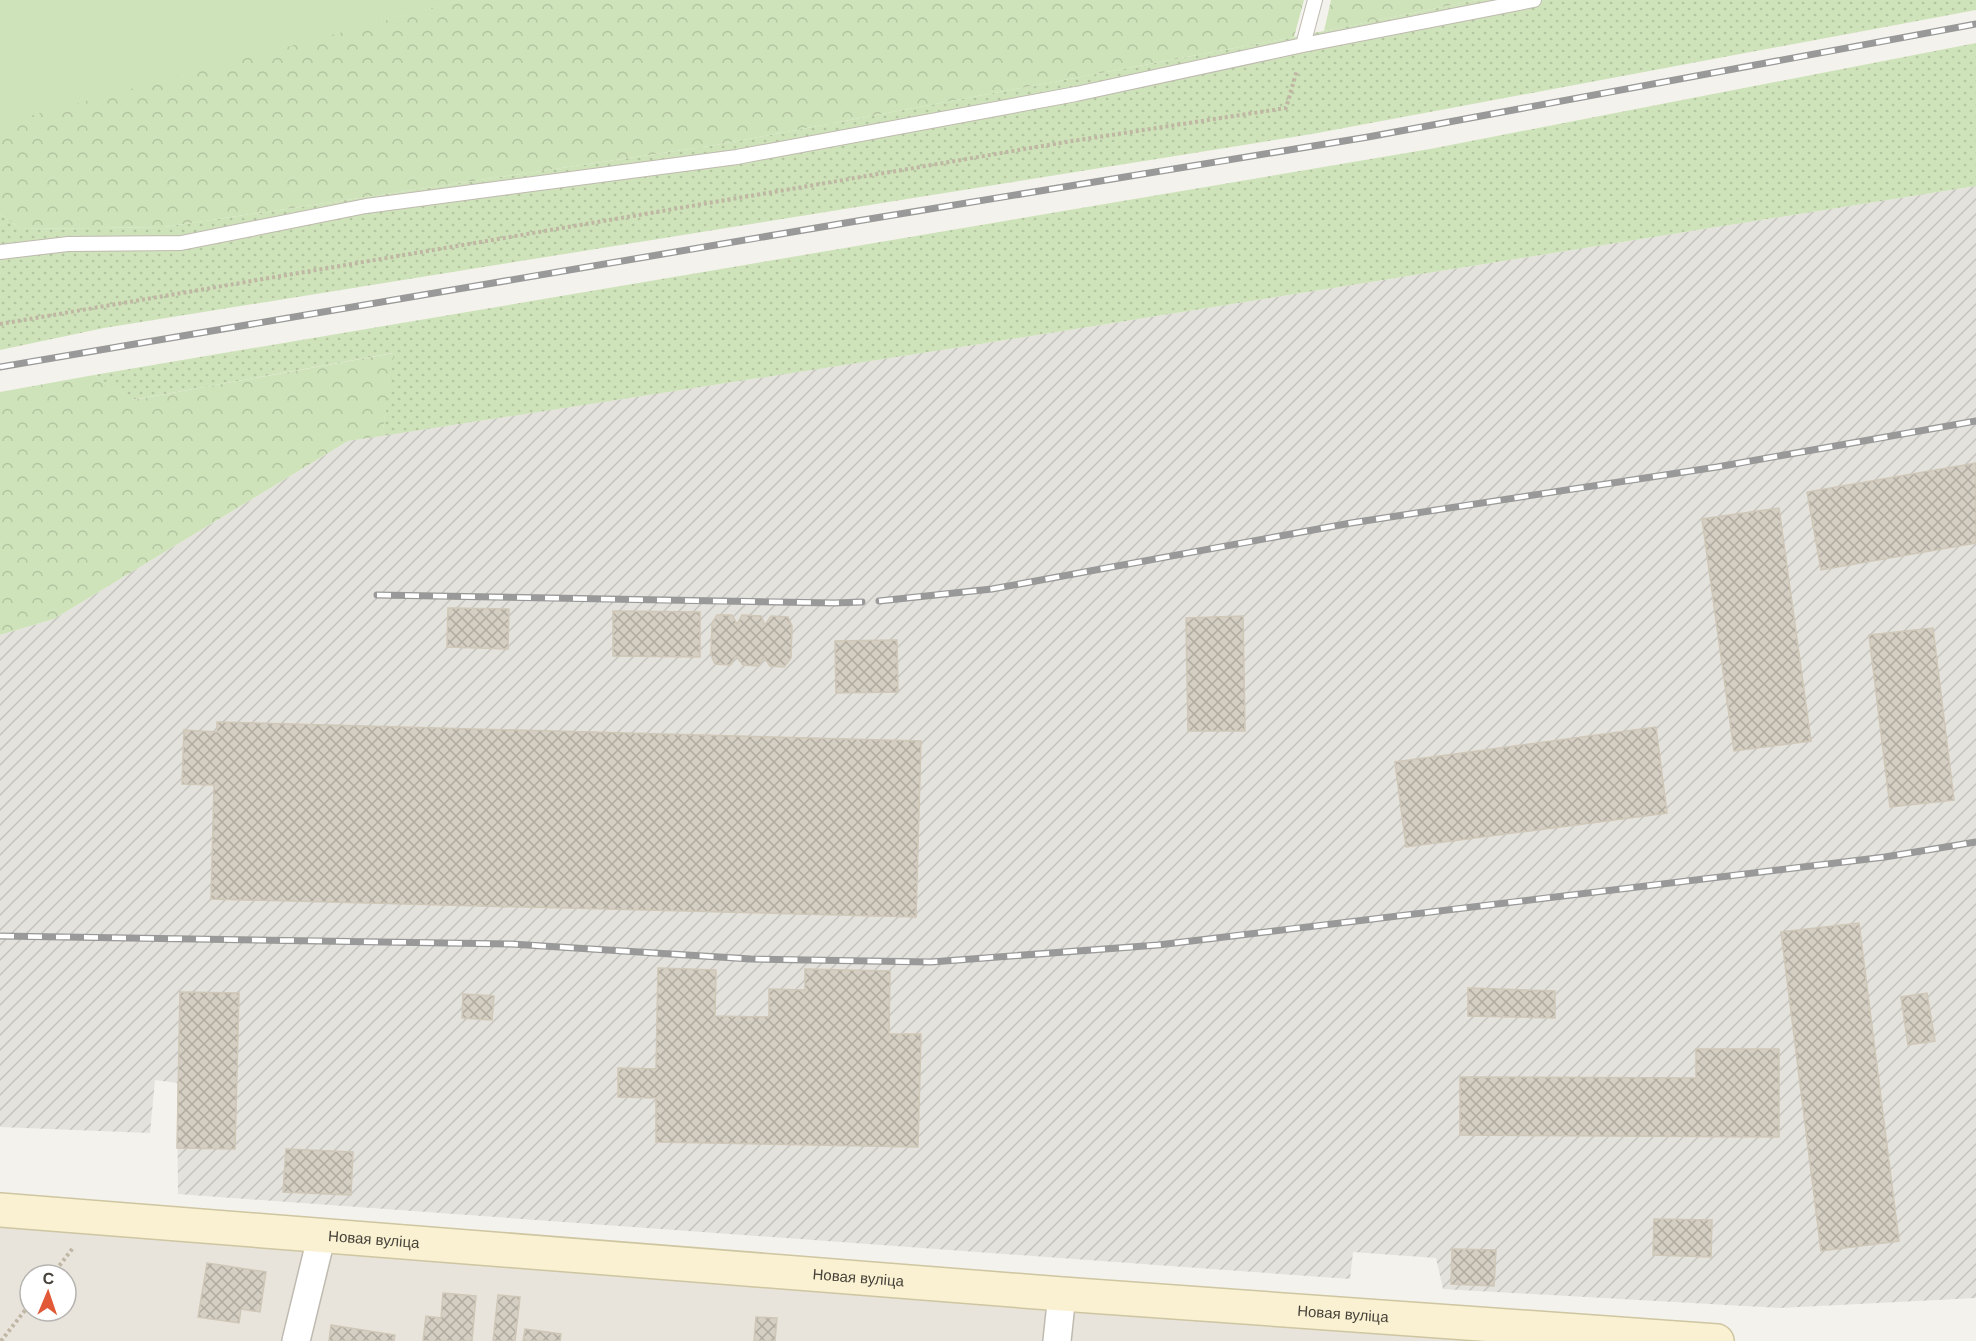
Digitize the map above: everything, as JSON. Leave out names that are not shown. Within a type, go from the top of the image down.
[{"type":"street","name":"Новая вуліца","points":[[0,1210],[1062,1294],[1481,1332],[1717,1341]]},
{"type":"street","points":[[296,1341],[322,1234]]},
{"type":"street","points":[[1057,1341],[1062,1294]]},
{"type":"lane","points":[[1303,45],[1315,0]]},
{"type":"lane","points":[[0,252],[68,244],[180,243],[366,206],[737,157],[1076,94],[1303,45],[1534,0]]},
{"type":"path","points":[[0,324],[1054,144],[1286,108],[1303,45]]},
{"type":"path","points":[[1,1341],[18,1319]]},
{"type":"shaded area","points":[[1976,186],[1976,1298],[1780,1308],[1443,1289],[1436,1258],[1353,1252],[1350,1279],[178,1194],[177,1083],[155,1080],[150,1133],[0,1127],[0,635],[54,619],[348,441],[968,346]]},
{"type":"shaded area","points":[[0,1226],[1650,1341],[0,1341]]},
{"type":"green space","points":[[0,0],[462,0],[0,124]]},
{"type":"green space","points":[[461,0],[1304,0],[1294,37],[716,145],[164,227],[21,229],[0,214],[0,123]]},
{"type":"green space","points":[[1331,0],[1477,0],[1324,31]]},
{"type":"green space","points":[[1477,0],[1976,0],[1976,10],[1312,134],[104,328],[0,350],[0,214],[21,229],[164,227],[716,145],[1294,37]]},
{"type":"green space","points":[[1976,43],[1976,186],[968,346],[382,436],[393,353],[132,400],[94,375],[1430,149]]},
{"type":"green space","points":[[394,353],[382,436],[348,441],[54,619],[0,635],[0,392],[94,375],[133,400]]},
{"type":"building","points":[[1976,463],[1976,543],[1821,570],[1807,492]]},
{"type":"building","points":[[1779,508],[1811,741],[1734,751],[1702,519]]},
{"type":"building","points":[[448,608],[509,609],[508,649],[447,647]]},
{"type":"building","points":[[613,611],[700,612],[700,657],[613,656]]},
{"type":"building","points":[[717,615],[732,615],[737,624],[742,615],[761,616],[765,625],[771,616],[788,617],[792,626],[791,658],[784,667],[770,666],[764,657],[759,666],[743,665],[736,656],[730,665],[715,664],[711,655],[712,623]]},
{"type":"building","points":[[1243,616],[1245,731],[1188,731],[1186,618]]},
{"type":"building","points":[[1933,628],[1954,800],[1890,807],[1869,635]]},
{"type":"building","points":[[897,640],[898,692],[836,693],[835,641]]},
{"type":"building","points":[[217,722],[921,741],[916,917],[211,899],[214,785],[182,784],[184,730],[217,732]]},
{"type":"building","points":[[1656,727],[1667,813],[1406,847],[1395,762]]},
{"type":"building","points":[[1859,923],[1899,1241],[1821,1251],[1781,932]]},
{"type":"building","points":[[658,968],[716,970],[715,1016],[769,1017],[769,989],[805,990],[805,969],[890,971],[889,1034],[921,1034],[918,1147],[656,1142],[656,1098],[618,1097],[618,1068],[656,1069]]},
{"type":"building","points":[[1468,988],[1555,991],[1555,1018],[1468,1016]]},
{"type":"building","points":[[180,992],[239,993],[235,1149],[177,1148]]},
{"type":"building","points":[[1927,993],[1935,1041],[1908,1045],[1901,997]]},
{"type":"building","points":[[463,994],[494,996],[492,1020],[462,1018]]},
{"type":"building","points":[[1696,1049],[1779,1049],[1779,1137],[1460,1135],[1460,1077],[1696,1078]]},
{"type":"building","points":[[286,1149],[353,1152],[351,1195],[283,1192]]},
{"type":"building","points":[[1654,1219],[1712,1220],[1711,1257],[1653,1255]]},
{"type":"building","points":[[1452,1249],[1496,1250],[1494,1286],[1451,1284]]},
{"type":"building","points":[[207,1263],[266,1272],[260,1312],[241,1309],[239,1323],[198,1317]]},
{"type":"building","points":[[443,1293],[476,1296],[472,1341],[423,1341],[426,1316],[441,1318]]},
{"type":"building","points":[[498,1295],[520,1297],[515,1341],[493,1341]]},
{"type":"building","points":[[756,1317],[777,1318],[775,1341],[754,1341]]},
{"type":"building","points":[[331,1325],[395,1335],[394,1341],[329,1341]]},
{"type":"building","points":[[525,1329],[561,1334],[560,1341],[523,1341]]},
{"type":"railway","points":[[0,367],[851,222],[1368,137],[1976,24]]},
{"type":"railway","points":[[879,601],[992,589],[1351,523],[1717,467],[1976,421]]},
{"type":"railway","points":[[377,595],[862,602]]},
{"type":"railway","points":[[0,936],[511,944],[751,959],[931,962],[1158,945],[1885,857],[1976,842]]}]
